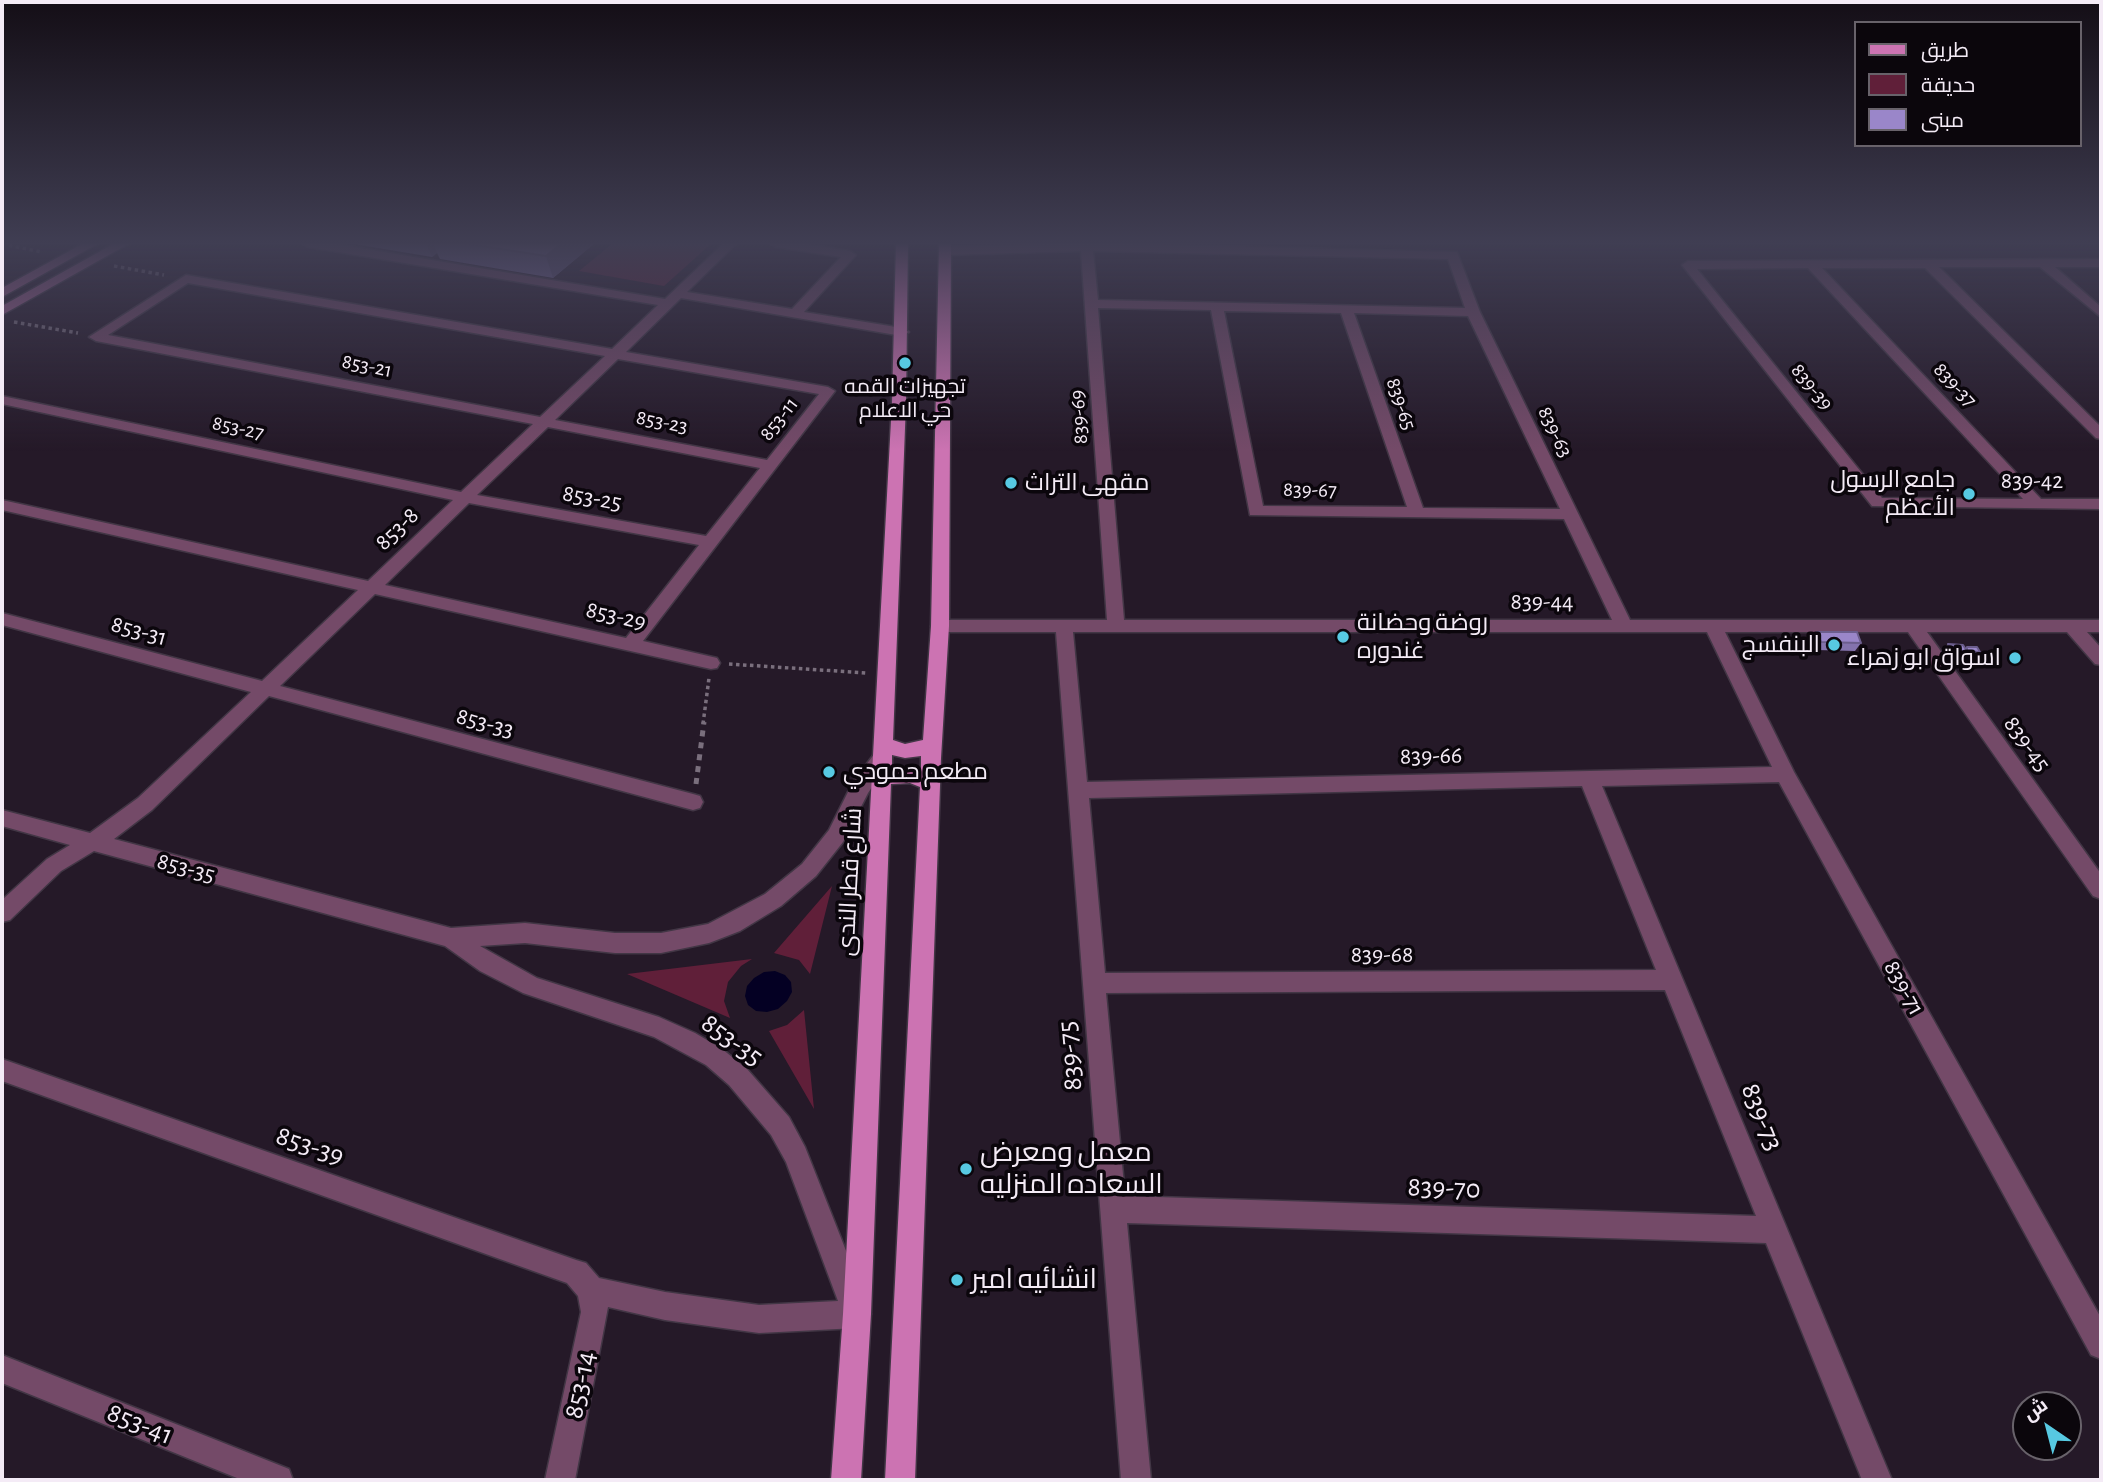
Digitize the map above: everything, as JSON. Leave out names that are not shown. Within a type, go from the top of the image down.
[{"type":"main road","name":"شارع قطر الندى","points":[[846,1480],[857,1314],[902,312]]},
{"type":"main road","points":[[902,332],[905,312]]},
{"type":"main road","points":[[900,1480],[930,783],[940,626],[946,312]]},
{"type":"main road","points":[[882,751],[918,750],[932,744]]},
{"type":"main road","points":[[881,781],[911,775],[930,783]]},
{"type":"street","points":[[96,337],[135,312]]},
{"type":"street","points":[[376,312],[615,354]]},
{"type":"street","name":"853-8","points":[[2,913],[54,865],[133,815],[659,312]]},
{"type":"street","points":[[781,312],[902,332]]},
{"type":"street","name":"839-69","points":[[1092,312],[1116,626]]},
{"type":"street","name":"839-67","points":[[1218,312],[1256,511],[1572,514]]},
{"type":"street","name":"839-65","points":[[1347,312],[1417,512]]},
{"type":"street","name":"839-63","points":[[1473,312],[1624,626]]},
{"type":"street","name":"839-39","points":[[1726,312],[1878,503]]},
{"type":"street","name":"839-37","points":[[1857,312],[2037,504]]},
{"type":"street","points":[[1977,312],[2101,435]]},
{"type":"street","name":"853-21","points":[[96,337],[545,421]]},
{"type":"street","name":"853-11","points":[[615,354],[828,391],[632,644]]},
{"type":"street","name":"853-27","points":[[2,400],[465,498]]},
{"type":"street","name":"853-23","points":[[545,421],[771,465]]},
{"type":"street","name":"853-25","points":[[465,498],[710,542]]},
{"type":"street","name":"839-42","points":[[1878,503],[2101,504]]},
{"type":"street","points":[[2,505],[372,587]]},
{"type":"street","name":"853-29","points":[[372,587],[711,663]]},
{"type":"street","name":"853-31","points":[[2,619],[264,690]]},
{"type":"street","name":"839-44","points":[[940,626],[2101,626]]},
{"type":"street","name":"839-75","points":[[1064,626],[1136,1480]]},
{"type":"street","name":"839-71","points":[[1713,626],[1785,774],[2101,1346]]},
{"type":"street","name":"839-45","points":[[1913,626],[2101,890]]},
{"type":"street","points":[[2072,626],[2101,659]]},
{"type":"street","name":"853-33","points":[[264,690],[693,802]]},
{"type":"street","name":"853-35","points":[[451,939],[525,933],[615,943],[661,943],[709,933],[732,924],[773,900],[810,870],[836,836],[855,795],[882,751]]},
{"type":"street","name":"839-66","points":[[1078,790],[1785,774]]},
{"type":"street","name":"839-73","points":[[1589,778],[1877,1480]]},
{"type":"street","name":"853-35","points":[[2,818],[451,939],[488,964],[531,986],[659,1028],[687,1041],[714,1057],[738,1077],[780,1126],[796,1156],[857,1314]]},
{"type":"street","name":"839-68","points":[[1094,983],[1671,980]]},
{"type":"street","name":"853-39","points":[[2,1070],[576,1273],[591,1290]]},
{"type":"street","name":"839-70","points":[[1112,1209],[1774,1230]]},
{"type":"street","points":[[591,1290],[665,1306],[759,1319],[857,1314]]},
{"type":"street","name":"853-14","points":[[560,1480],[595,1312],[591,1290]]},
{"type":"street","name":"853-41","points":[[2,1369],[278,1480]]},
{"type":"path","points":[[2,319],[96,337]]},
{"type":"path","points":[[693,802],[711,663],[886,674]]},
{"type":"green space","points":[[832,886],[810,974],[799,960],[774,953]]},
{"type":"green space","points":[[752,959],[741,966],[728,982],[724,1001],[730,1018],[627,974]]},
{"type":"green space","points":[[804,1010],[814,1109],[769,1031],[787,1025]]},
{"type":"water","points":[[775,971],[785,975],[791,982],[792,992],[778,1009],[756,1011],[748,1005],[745,996],[747,986],[764,972]]},
{"type":"building","points":[[1817,632],[1857,632],[1861,643],[1821,642]]},
{"type":"building","points":[[1948,644],[1963,645],[1967,651],[1953,653]]},
{"type":"building","points":[[1967,647],[1977,647],[1980,652],[1967,651]]},
{"type":"place","name":"تجهيزات القمه حي الاعلام","points":[[905,363]]},
{"type":"place","name":"مقهى التراث","points":[[1011,483]]},
{"type":"place","name":"جامع الرسول الأعظم","points":[[1969,494]]},
{"type":"place","name":"روضة وحضانة غندوره","points":[[1343,637]]},
{"type":"place","name":"البنفسج","points":[[1834,645]]},
{"type":"place","name":"اسواق ابو زهراء","points":[[2015,658]]},
{"type":"place","name":"مطعم حمودي","points":[[829,772]]},
{"type":"place","name":"معمل ومعرض السعاده المنزليه","points":[[966,1169]]},
{"type":"place","name":"انشائيه امير","points":[[957,1280]]}]
